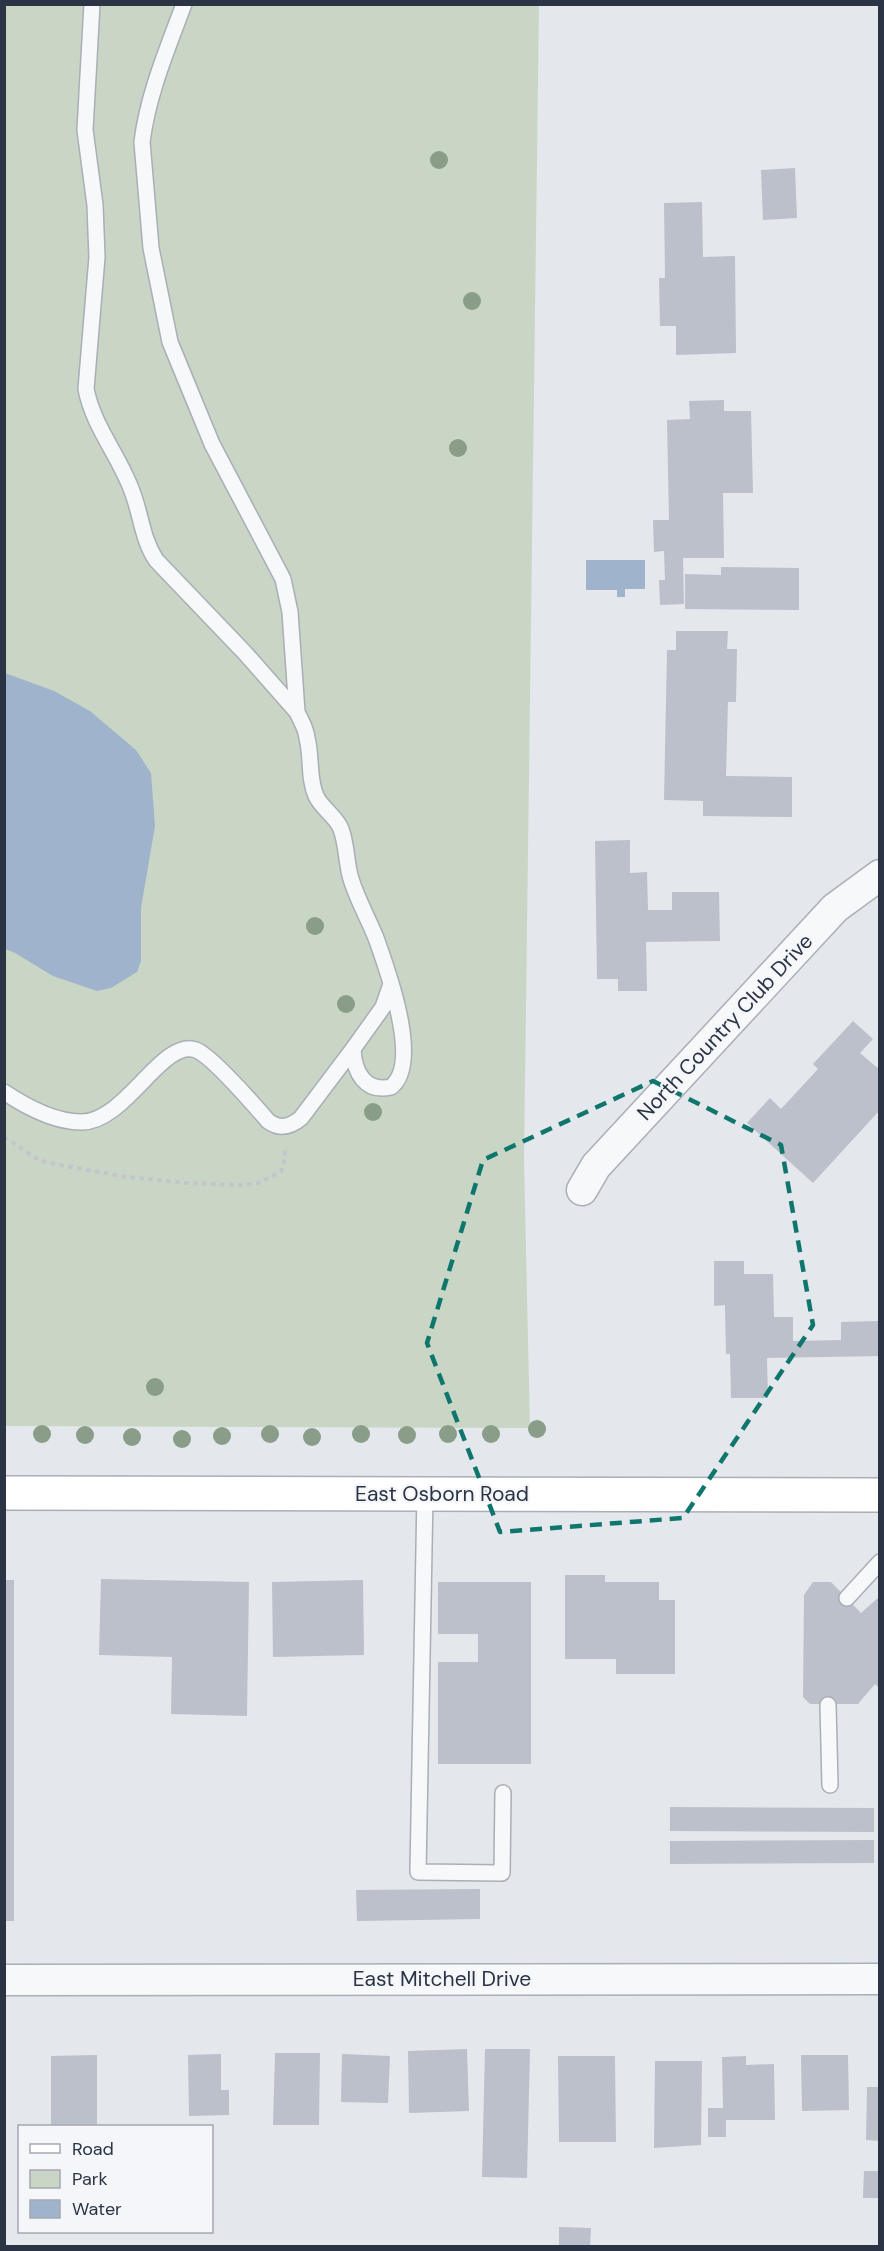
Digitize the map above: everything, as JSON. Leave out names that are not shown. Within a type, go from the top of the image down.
[{"type":"main road","name":"East Osborn Road","points":[[4,1493],[879,1495]]},
{"type":"street","name":"North Country Club Drive","points":[[582,1190],[596,1166],[835,908],[879,875]]},
{"type":"street","name":"East Mitchell Drive","points":[[4,1980],[879,1979]]},
{"type":"lane","points":[[92,4],[85,130],[95,205],[97,257],[86,389],[88,401],[130,486],[144,536],[153,555],[297,712],[308,738],[311,780],[315,795],[341,828],[350,878],[375,937],[391,984],[403,1036],[403,1059],[400,1076],[396,1083],[384,1088],[371,1087],[359,1076],[354,1064],[353,1049]]},
{"type":"lane","points":[[184,4],[147,108],[142,142],[151,248],[171,342],[184,378],[212,444],[283,579],[290,612],[297,712]]},
{"type":"lane","points":[[4,1092],[47,1114],[80,1122],[93,1121],[111,1111],[128,1097],[164,1059],[185,1049],[196,1050],[232,1082],[274,1126],[292,1125],[301,1119],[383,1007],[391,984]]},
{"type":"lane","points":[[425,1494],[418,1872],[502,1873],[503,1793]]},
{"type":"lane","points":[[847,1598],[879,1562]]},
{"type":"lane","points":[[828,1705],[830,1785]]},
{"type":"path","points":[[4,1137],[39,1160],[60,1167],[188,1183],[240,1185],[258,1183],[280,1172],[285,1152],[284,1127]]},
{"type":"highlighted area","points":[[653,1081],[781,1145],[813,1325],[683,1518],[500,1532],[427,1343],[483,1160]]},
{"type":"green space","points":[[5,5],[539,5],[524,1160],[530,1428],[5,1426]]},
{"type":"water","points":[[586,560],[645,560],[645,589],[625,589],[625,597],[617,597],[617,590],[586,590]]},
{"type":"water","points":[[5,673],[54,691],[90,711],[136,750],[151,773],[155,826],[141,908],[141,961],[137,972],[111,988],[97,991],[53,976],[5,949]]},
{"type":"building","points":[[795,168],[797,218],[763,220],[761,170]]},
{"type":"building","points":[[702,202],[703,257],[735,256],[736,353],[676,355],[676,326],[660,326],[659,278],[665,278],[664,203]]},
{"type":"building","points":[[724,400],[724,411],[751,411],[753,493],[723,493],[724,558],[683,558],[684,604],[660,605],[659,580],[665,580],[664,551],[654,552],[653,520],[669,520],[667,420],[690,419],[689,401]]},
{"type":"building","points":[[721,567],[799,568],[799,610],[685,609],[685,574],[721,575]]},
{"type":"building","points":[[676,631],[728,631],[727,649],[737,649],[736,702],[728,702],[726,776],[792,777],[792,817],[703,816],[703,801],[664,800],[667,650],[676,650]]},
{"type":"building","points":[[630,840],[630,873],[647,872],[648,910],[672,910],[672,892],[719,892],[720,941],[646,942],[647,991],[618,991],[618,979],[597,979],[595,841]]},
{"type":"building","points":[[853,1021],[873,1039],[860,1053],[880,1070],[880,1110],[813,1183],[747,1123],[770,1098],[781,1109],[818,1069],[813,1064]]},
{"type":"building","points":[[714,1261],[744,1261],[744,1274],[773,1274],[774,1317],[793,1317],[793,1341],[841,1340],[841,1322],[880,1321],[880,1356],[767,1358],[768,1398],[731,1398],[730,1354],[726,1354],[725,1305],[714,1306]]},
{"type":"building","points":[[565,1575],[605,1575],[605,1582],[659,1582],[659,1600],[675,1600],[675,1674],[616,1674],[616,1659],[565,1659]]},
{"type":"building","points":[[101,1579],[249,1582],[247,1716],[171,1714],[172,1657],[99,1655]]},
{"type":"building","points":[[5,1580],[14,1580],[14,1921],[5,1921]]},
{"type":"building","points":[[363,1580],[364,1655],[273,1657],[272,1582]]},
{"type":"building","points":[[438,1582],[531,1582],[531,1764],[438,1764],[438,1662],[478,1662],[478,1634],[438,1634]]},
{"type":"building","points":[[813,1582],[831,1582],[861,1613],[878,1598],[880,1599],[880,1689],[875,1684],[858,1704],[810,1704],[803,1697],[804,1595]]},
{"type":"building","points":[[670,1807],[874,1808],[874,1832],[670,1831]]},
{"type":"building","points":[[874,1840],[874,1863],[670,1864],[670,1841]]},
{"type":"building","points":[[480,1889],[480,1919],[357,1921],[356,1890]]},
{"type":"building","points":[[467,2049],[469,2111],[409,2113],[408,2051]]},
{"type":"building","points":[[485,2049],[530,2049],[527,2178],[482,2177]]},
{"type":"building","points":[[275,2053],[320,2053],[319,2125],[273,2125]]},
{"type":"building","points":[[221,2054],[221,2090],[229,2090],[229,2115],[189,2116],[188,2055]]},
{"type":"building","points":[[342,2054],[390,2056],[388,2103],[341,2102]]},
{"type":"building","points":[[97,2055],[97,2125],[51,2125],[51,2056]]},
{"type":"building","points":[[801,2055],[848,2055],[849,2110],[802,2111]]},
{"type":"building","points":[[558,2056],[615,2056],[616,2142],[559,2142]]},
{"type":"building","points":[[746,2056],[746,2065],[774,2064],[775,2120],[726,2120],[726,2137],[708,2137],[708,2108],[723,2108],[722,2057]]},
{"type":"building","points":[[655,2061],[702,2061],[701,2145],[654,2148]]},
{"type":"building","points":[[867,2087],[880,2087],[880,2141],[866,2140]]},
{"type":"building","points":[[864,2171],[880,2171],[880,2198],[863,2198]]},
{"type":"building","points":[[559,2227],[591,2228],[590,2246],[559,2246]]}]
